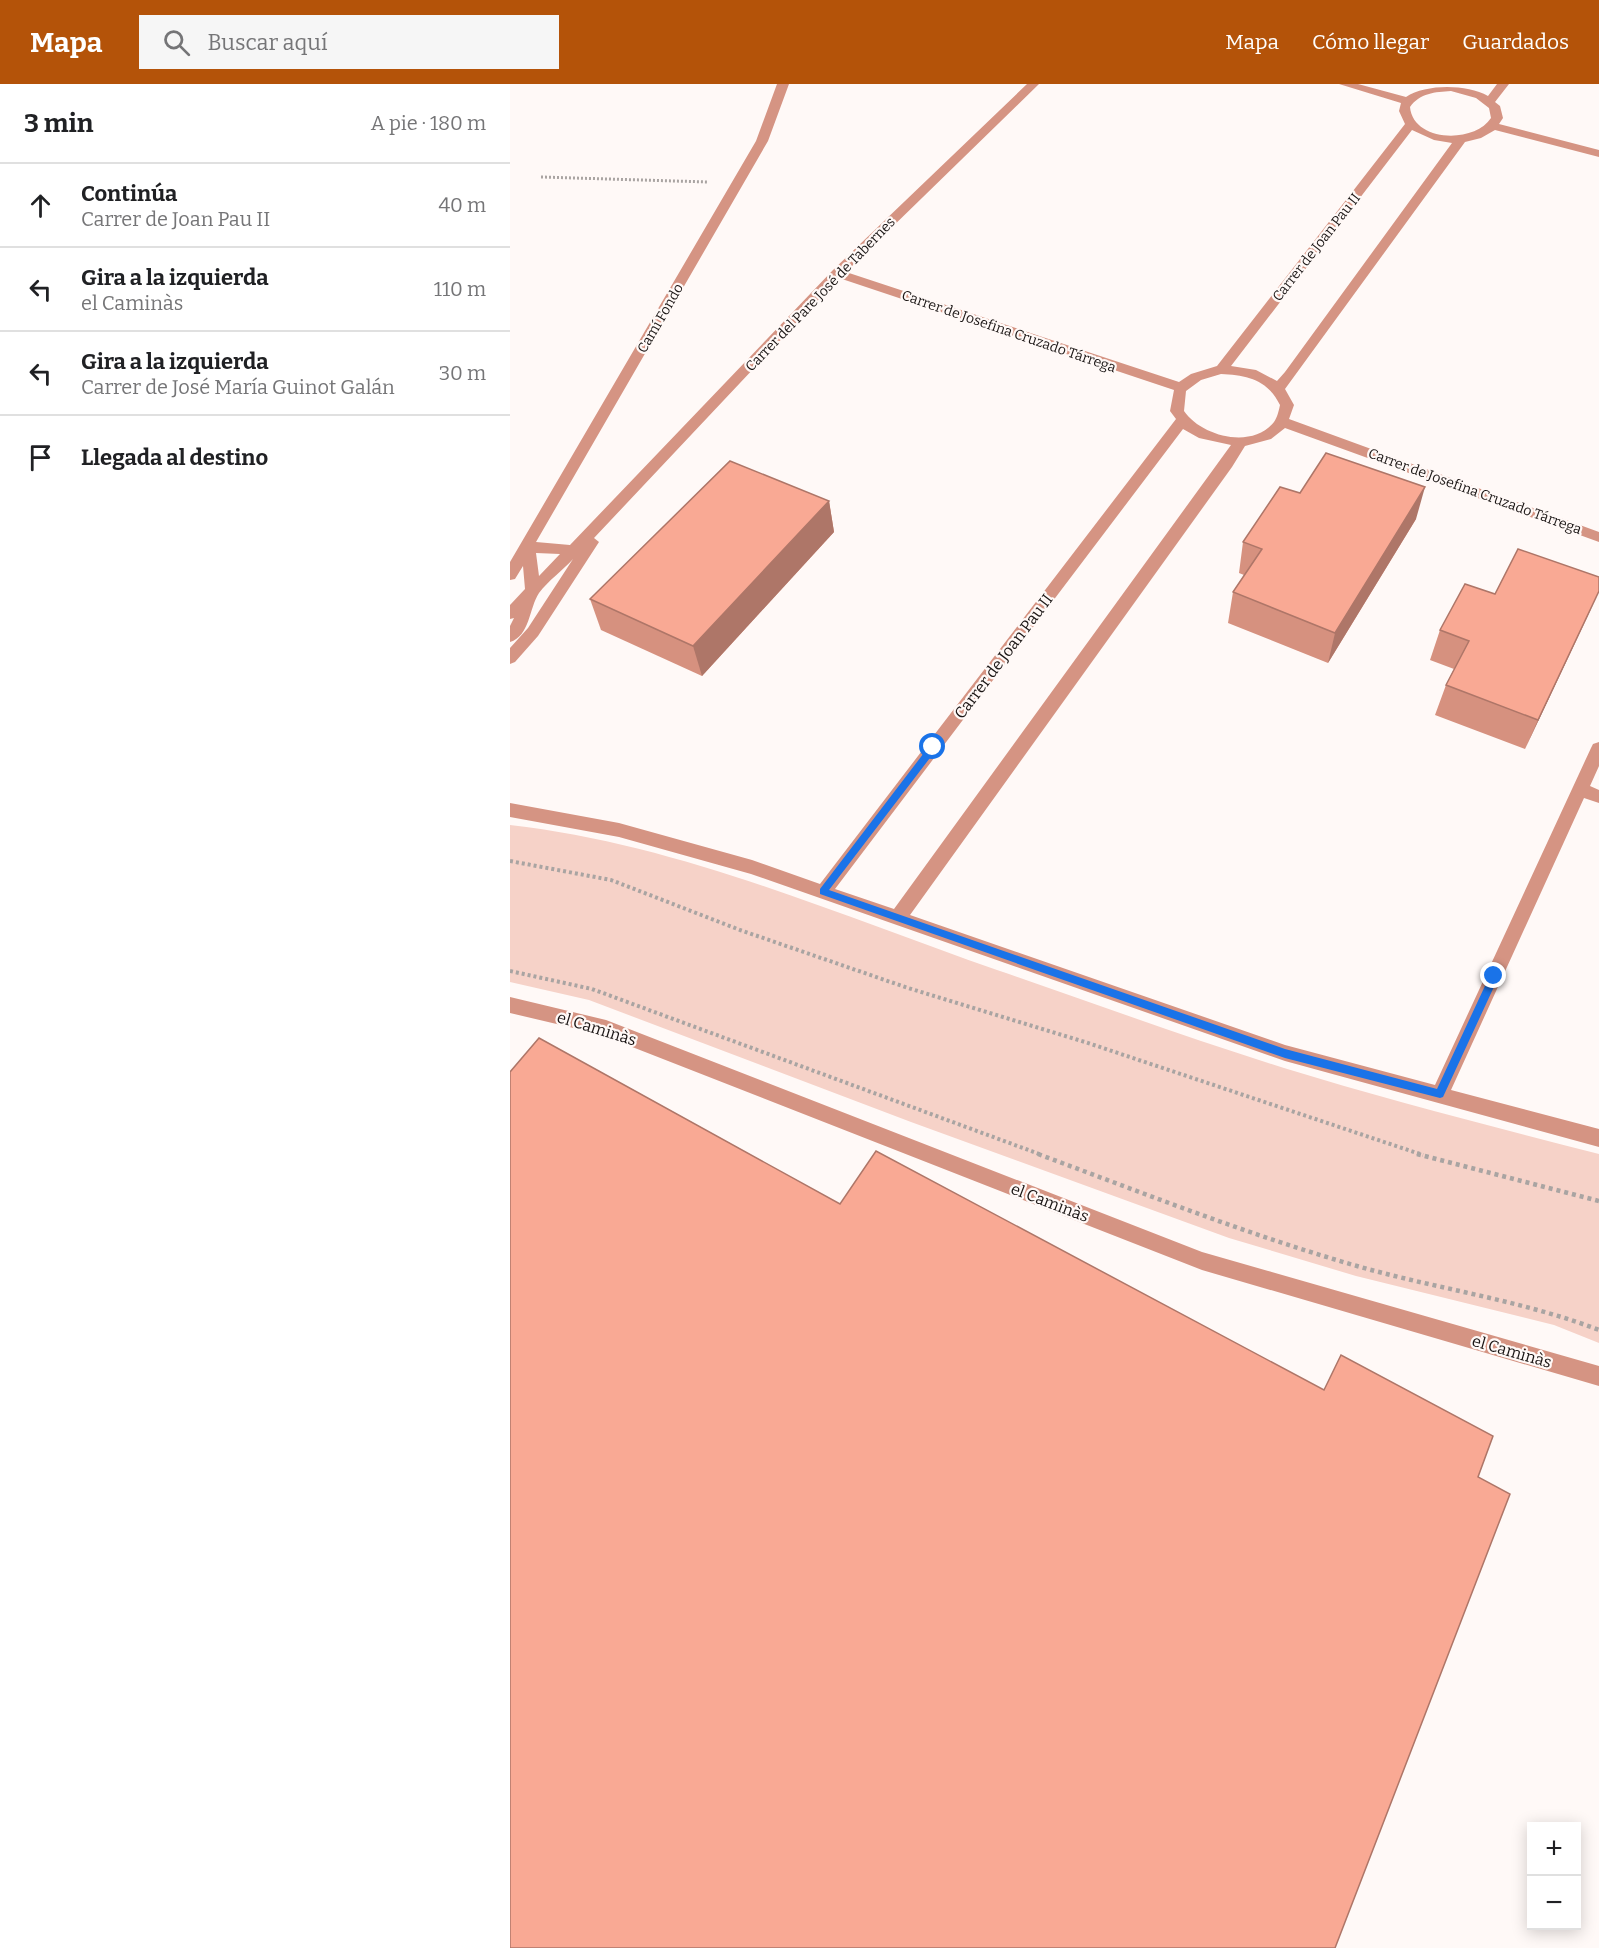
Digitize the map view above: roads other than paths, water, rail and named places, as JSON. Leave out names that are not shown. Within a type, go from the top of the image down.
[{"type":"street","name":"Camí Fondo","points":[[510,575],[762,141],[783,84]]},
{"type":"street","name":"Carrer del Pare José de Tabernes","points":[[510,614],[613,510],[837,273],[1033,84]]},
{"type":"street","points":[[1345,84],[1407,101]]},
{"type":"street","points":[[1489,102],[1503,84]]},
{"type":"street","points":[[1440,86],[1467,91],[1489,102],[1498,114],[1495,126],[1482,135],[1461,139],[1433,136],[1411,124],[1404,112],[1407,101],[1419,93],[1440,86]]},
{"type":"street","name":"Carrer de Joan Pau II","points":[[1221,370],[1411,124]]},
{"type":"street","points":[[1495,126],[1599,154]]},
{"type":"street","points":[[1278,388],[1461,139]]},
{"type":"street","name":"Carrer de Josefina Cruzado Tárrega","points":[[837,273],[1182,388]]},
{"type":"street","points":[[1221,370],[1253,373],[1278,388],[1287,405],[1283,422],[1265,436],[1240,442],[1206,437],[1195,431],[1182,420],[1176,404],[1182,388],[1198,376],[1221,370]]},
{"type":"street","name":"Carrer de Joan Pau II","points":[[823,892],[1182,420]]},
{"type":"street","name":"Carrer de Josefina Cruzado Tárrega","points":[[1283,422],[1599,537]]},
{"type":"street","points":[[898,918],[1227,464],[1240,442]]},
{"type":"street","name":"Carrer del Pare José de Tabernes","points":[[510,658],[533,632],[613,510]]},
{"type":"street","points":[[510,636],[519,626],[533,590],[528,547],[573,550]]},
{"type":"street","points":[[1440,1094],[1599,748]]},
{"type":"street","points":[[1580,789],[1599,797]]},
{"type":"street","points":[[510,810],[619,830],[752,867],[1285,1053],[1599,1138]]},
{"type":"street","name":"el Caminàs","points":[[510,1005],[600,1026],[1202,1261],[1599,1376]]}]
